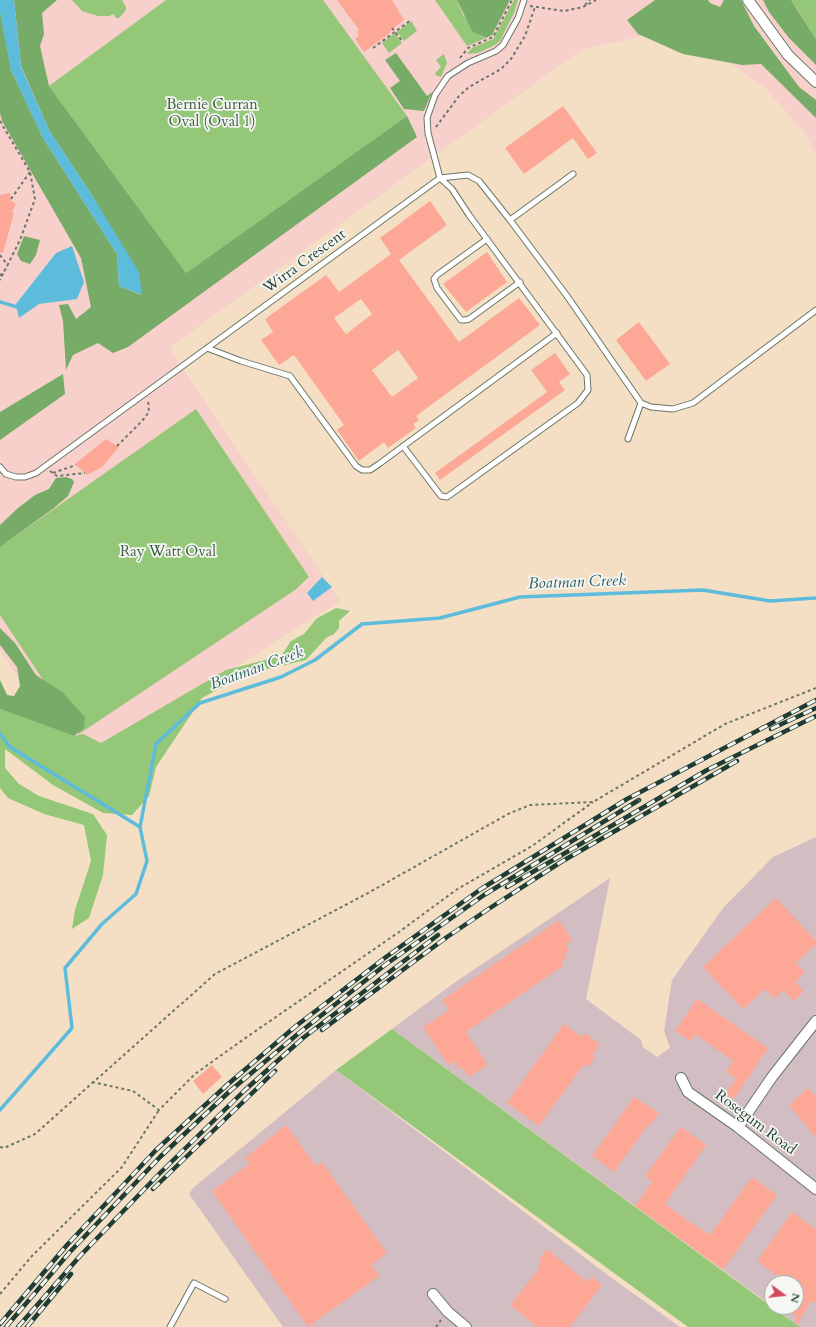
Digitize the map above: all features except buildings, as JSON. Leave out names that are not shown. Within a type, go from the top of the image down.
[{"type":"street","points":[[748,0],[788,55],[816,82]]},
{"type":"street","points":[[738,1127],[772,1077],[816,1021]]},
{"type":"street","name":"Rosegum Road","points":[[681,1078],[688,1092],[738,1127],[816,1189]]},
{"type":"street","points":[[433,1294],[448,1312],[466,1327]]},
{"type":"lane","points":[[403,446],[442,496],[447,497],[578,403],[588,390],[587,375],[487,239],[452,188],[440,178],[428,133],[427,118],[435,95],[448,76],[468,63],[496,51],[503,45],[510,36],[524,2]]},
{"type":"lane","points":[[510,220],[573,174]]},
{"type":"lane","points":[[440,178],[468,175],[479,181],[567,296],[641,403],[651,407],[673,409],[693,403],[816,310]]},
{"type":"lane","name":"Wirra Crescent","points":[[0,467],[6,474],[16,477],[25,477],[36,473],[440,178]]},
{"type":"lane","points":[[487,239],[437,275],[434,279],[437,288],[461,320],[469,319],[520,282]]},
{"type":"lane","points":[[207,348],[241,361],[290,376],[356,466],[362,470],[370,470],[557,333]]},
{"type":"lane","points":[[628,439],[641,403]]},
{"type":"lane","points":[[170,1327],[194,1283],[224,1299]]},
{"type":"path","points":[[460,58],[468,48],[493,37],[512,0]]},
{"type":"path","points":[[582,7],[590,0]]},
{"type":"path","points":[[524,2],[535,7],[564,11],[582,7],[596,0]]},
{"type":"path","points":[[434,132],[440,120],[459,96],[469,87],[501,69],[511,59],[525,36],[535,7]]},
{"type":"path","points":[[373,48],[411,20]]},
{"type":"path","points":[[392,28],[403,42]]},
{"type":"path","points":[[0,121],[30,172],[35,199],[20,240],[8,267],[0,280]]},
{"type":"path","points":[[11,199],[30,172]]},
{"type":"path","points":[[0,256],[8,267]]},
{"type":"path","points":[[0,276],[8,267]]},
{"type":"path","points":[[117,446],[149,412],[149,402],[145,394]]},
{"type":"path","points":[[53,473],[76,464]]},
{"type":"path","points":[[45,466],[57,476],[85,472]]},
{"type":"path","points":[[0,1294],[31,1257],[122,1167],[159,1110],[195,1074],[456,890],[532,846],[593,802],[725,724],[816,688]]},
{"type":"path","points":[[0,1147],[4,1148],[35,1134],[215,974],[370,892],[508,814],[530,805],[593,802]]},
{"type":"path","points":[[92,1082],[133,1091],[159,1110]]},
{"type":"shaded area","points":[[0,0],[816,0],[816,153],[803,131],[767,90],[721,56],[647,35],[581,50],[169,348],[340,601],[77,767],[0,650]]},
{"type":"shaded area","points":[[816,837],[816,1327],[800,1327],[784,1315],[804,1315],[804,1275],[764,1275],[764,1300],[392,1029],[454,983],[610,878],[586,999],[641,1040],[643,1047],[657,1057],[670,1048],[664,1031],[672,980],[723,908],[773,857]]},
{"type":"shaded area","points":[[336,1070],[613,1279],[680,1327],[283,1327],[189,1194],[193,1188]]},
{"type":"green space","points":[[14,0],[57,0],[42,13],[44,34],[40,46],[49,86],[186,273],[407,116],[417,137],[128,347],[113,353],[98,343],[73,355],[66,370],[63,321],[59,305],[68,304],[76,319],[91,307],[81,258],[2,121],[0,113],[0,10],[11,70],[43,138],[117,254],[119,286],[141,295],[93,197],[49,130],[21,66]]},
{"type":"green space","points":[[72,0],[122,0],[126,10],[119,18],[116,18],[113,14],[109,16],[98,16],[82,11]]},
{"type":"green space","name":"Bernie Curran Oval (Oval 1)","points":[[166,0],[323,0],[407,116],[186,273],[49,86]]},
{"type":"green space","points":[[435,0],[457,0],[463,15],[481,36],[486,38],[467,46]]},
{"type":"green space","points":[[457,0],[510,0],[492,35],[486,38],[472,31]]},
{"type":"green space","points":[[514,0],[518,0],[514,13],[500,41],[478,53],[467,54],[472,48],[493,39]]},
{"type":"green space","points":[[655,0],[708,0],[710,3],[720,7],[724,0],[741,0],[754,26],[799,87],[816,100],[816,118],[761,64],[742,65],[683,54],[638,34],[627,20]]},
{"type":"green space","points":[[763,0],[791,0],[816,39],[816,65],[789,38],[769,12]]},
{"type":"green space","points":[[791,0],[816,0],[816,39],[798,10]]},
{"type":"green space","points":[[411,21],[417,31],[404,41],[397,32]]},
{"type":"green space","points":[[395,33],[402,43],[389,53],[382,43]]},
{"type":"green space","points":[[396,53],[427,96],[432,92],[424,111],[404,109],[390,88],[400,81],[385,60]]},
{"type":"green space","points":[[444,54],[447,63],[441,77],[435,75],[441,67],[436,60]]},
{"type":"green space","points":[[24,236],[40,240],[36,255],[30,264],[21,261],[17,254]]},
{"type":"green space","points":[[63,374],[65,394],[0,440],[0,412]]},
{"type":"green space","name":"Ray Watt Oval","points":[[196,409],[309,577],[295,590],[79,734],[0,615],[0,547]]},
{"type":"green space","points":[[66,477],[72,479],[74,482],[68,496],[0,547],[0,525],[35,495],[49,489],[56,478]]},
{"type":"green space","points":[[336,608],[350,611],[339,621],[339,628],[334,634],[326,638],[306,660],[264,670],[231,682],[202,698],[156,767],[149,796],[132,815],[103,813],[53,785],[5,749],[5,768],[19,784],[39,796],[93,814],[107,835],[103,875],[89,918],[72,929],[75,910],[91,861],[84,825],[44,814],[8,798],[0,788],[0,709],[74,736],[83,734],[101,743],[226,670],[281,656],[291,641],[304,634],[316,619]]},
{"type":"green space","points":[[0,628],[15,643],[36,675],[62,692],[85,717],[84,728],[74,736],[0,709],[0,680],[7,695],[14,696],[20,686],[17,667],[0,645]]},
{"type":"green space","points":[[392,1029],[764,1301],[764,1315],[783,1315],[800,1327],[688,1327],[336,1070]]},
{"type":"water","points":[[0,0],[14,0],[21,67],[49,130],[93,197],[139,272],[142,295],[119,286],[117,254],[43,138],[11,70],[0,12]]},
{"type":"water","points":[[72,246],[84,282],[77,299],[39,304],[19,318],[16,304],[56,253]]},
{"type":"water","points":[[322,577],[332,587],[313,601],[307,593]]},
{"type":"waterway","points":[[0,302],[17,307]]},
{"type":"waterway","name":"Boatman Creek","points":[[0,1110],[72,1028],[65,968],[102,924],[136,894],[147,861],[140,827],[156,744],[200,703],[281,677],[315,660],[362,624],[440,618],[520,597],[703,590],[770,601],[816,598]]},
{"type":"waterway","points":[[0,734],[10,747],[140,827]]},
{"type":"railway","points":[[0,1324],[67,1245],[156,1150],[227,1085],[296,1026],[386,957],[481,889],[627,799],[816,700]]},
{"type":"railway","points":[[771,729],[816,708]]},
{"type":"railway","points":[[507,887],[707,770],[816,716]]},
{"type":"railway","points":[[322,1030],[447,937],[490,908],[561,862],[737,761]]},
{"type":"railway","points":[[6,1327],[69,1253],[160,1157],[230,1091],[299,1033],[385,965],[484,895],[639,800]]},
{"type":"railway","points":[[18,1327],[80,1256],[159,1174],[245,1090],[303,1038],[438,935]]},
{"type":"railway","points":[[153,1189],[275,1071]]},
{"type":"railway","points":[[27,1327],[71,1274]]}]
